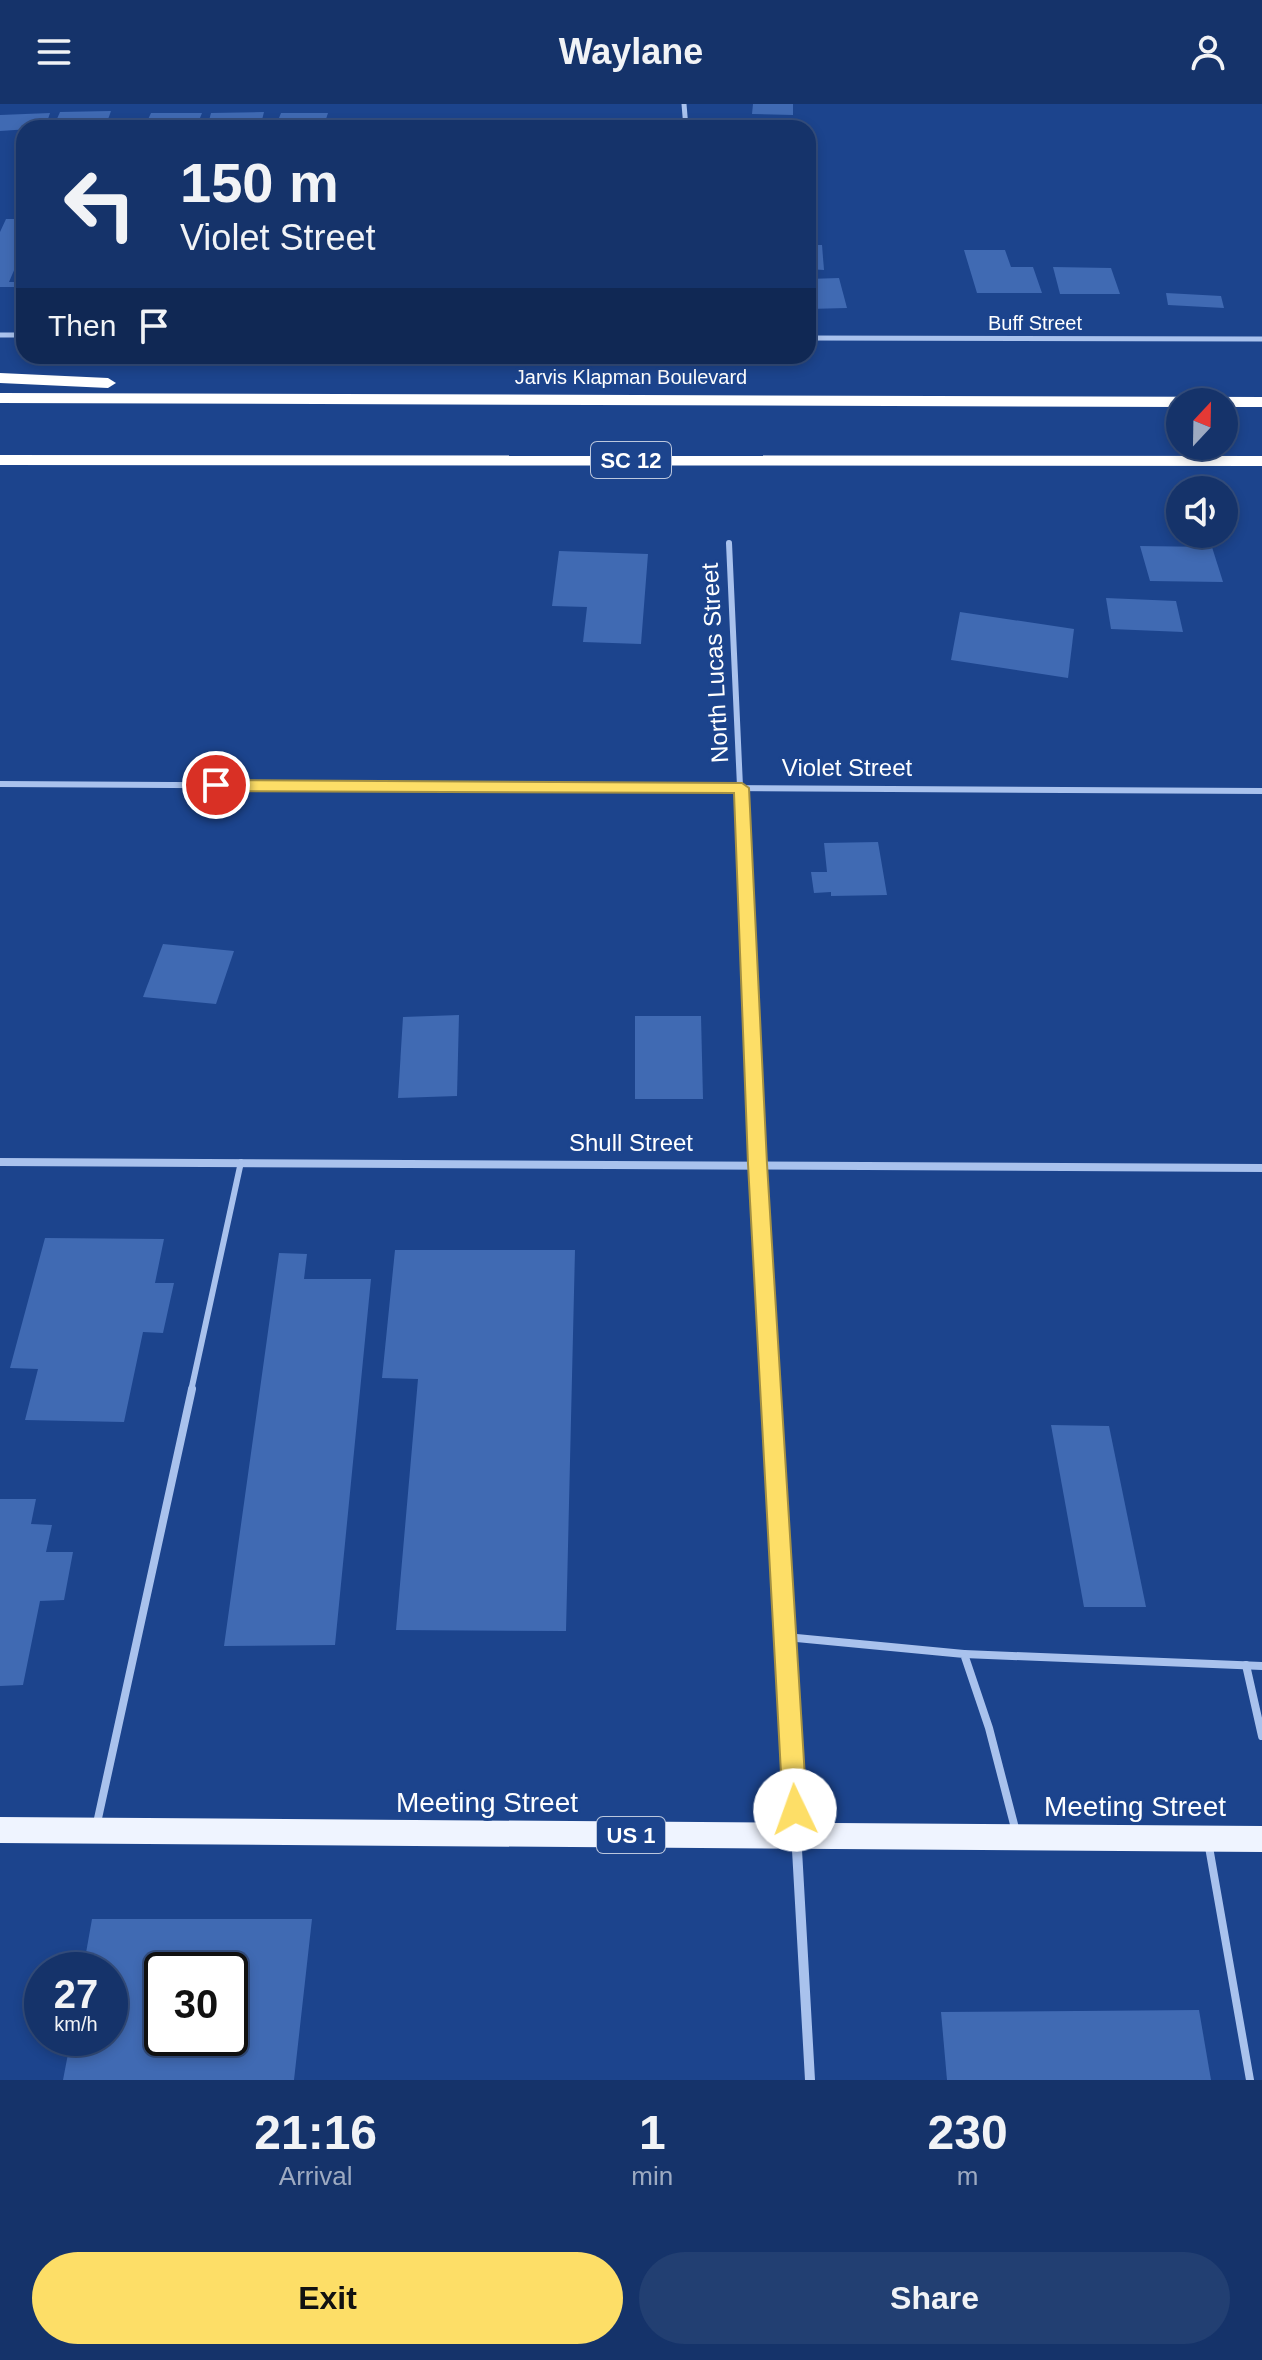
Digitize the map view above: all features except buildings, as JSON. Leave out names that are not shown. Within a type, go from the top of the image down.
[{"type":"highway","points":[[0,378],[402,399]]},
{"type":"highway","name":"Jarvis Klapman Boulevard","points":[[0,398],[1262,402]]},
{"type":"highway","name":"SC 12","points":[[0,460],[1262,461]]},
{"type":"main road","name":"Meeting Street","points":[[0,1830],[1262,1839]]},
{"type":"street","name":"Buff Street","points":[[816,338],[1262,339]]},
{"type":"street","name":"North Lucas Street","points":[[729,543],[758,1164],[810,2080]]},
{"type":"street","name":"Violet Street","points":[[0,784],[1262,791]]},
{"type":"street","name":"Shull Street","points":[[0,1162],[1262,1168]]},
{"type":"lane","points":[[96,1830],[241,1162]]},
{"type":"lane","points":[[786,1637],[964,1654],[1262,1666]]},
{"type":"lane","points":[[964,1654],[989,1728],[1018,1837]]},
{"type":"lane","points":[[1246,1665],[1262,1736]]},
{"type":"lane","points":[[1208,1839],[1250,2080]]},
{"type":"route","points":[[216,785],[742,788],[758,1164],[795,1810]]}]
